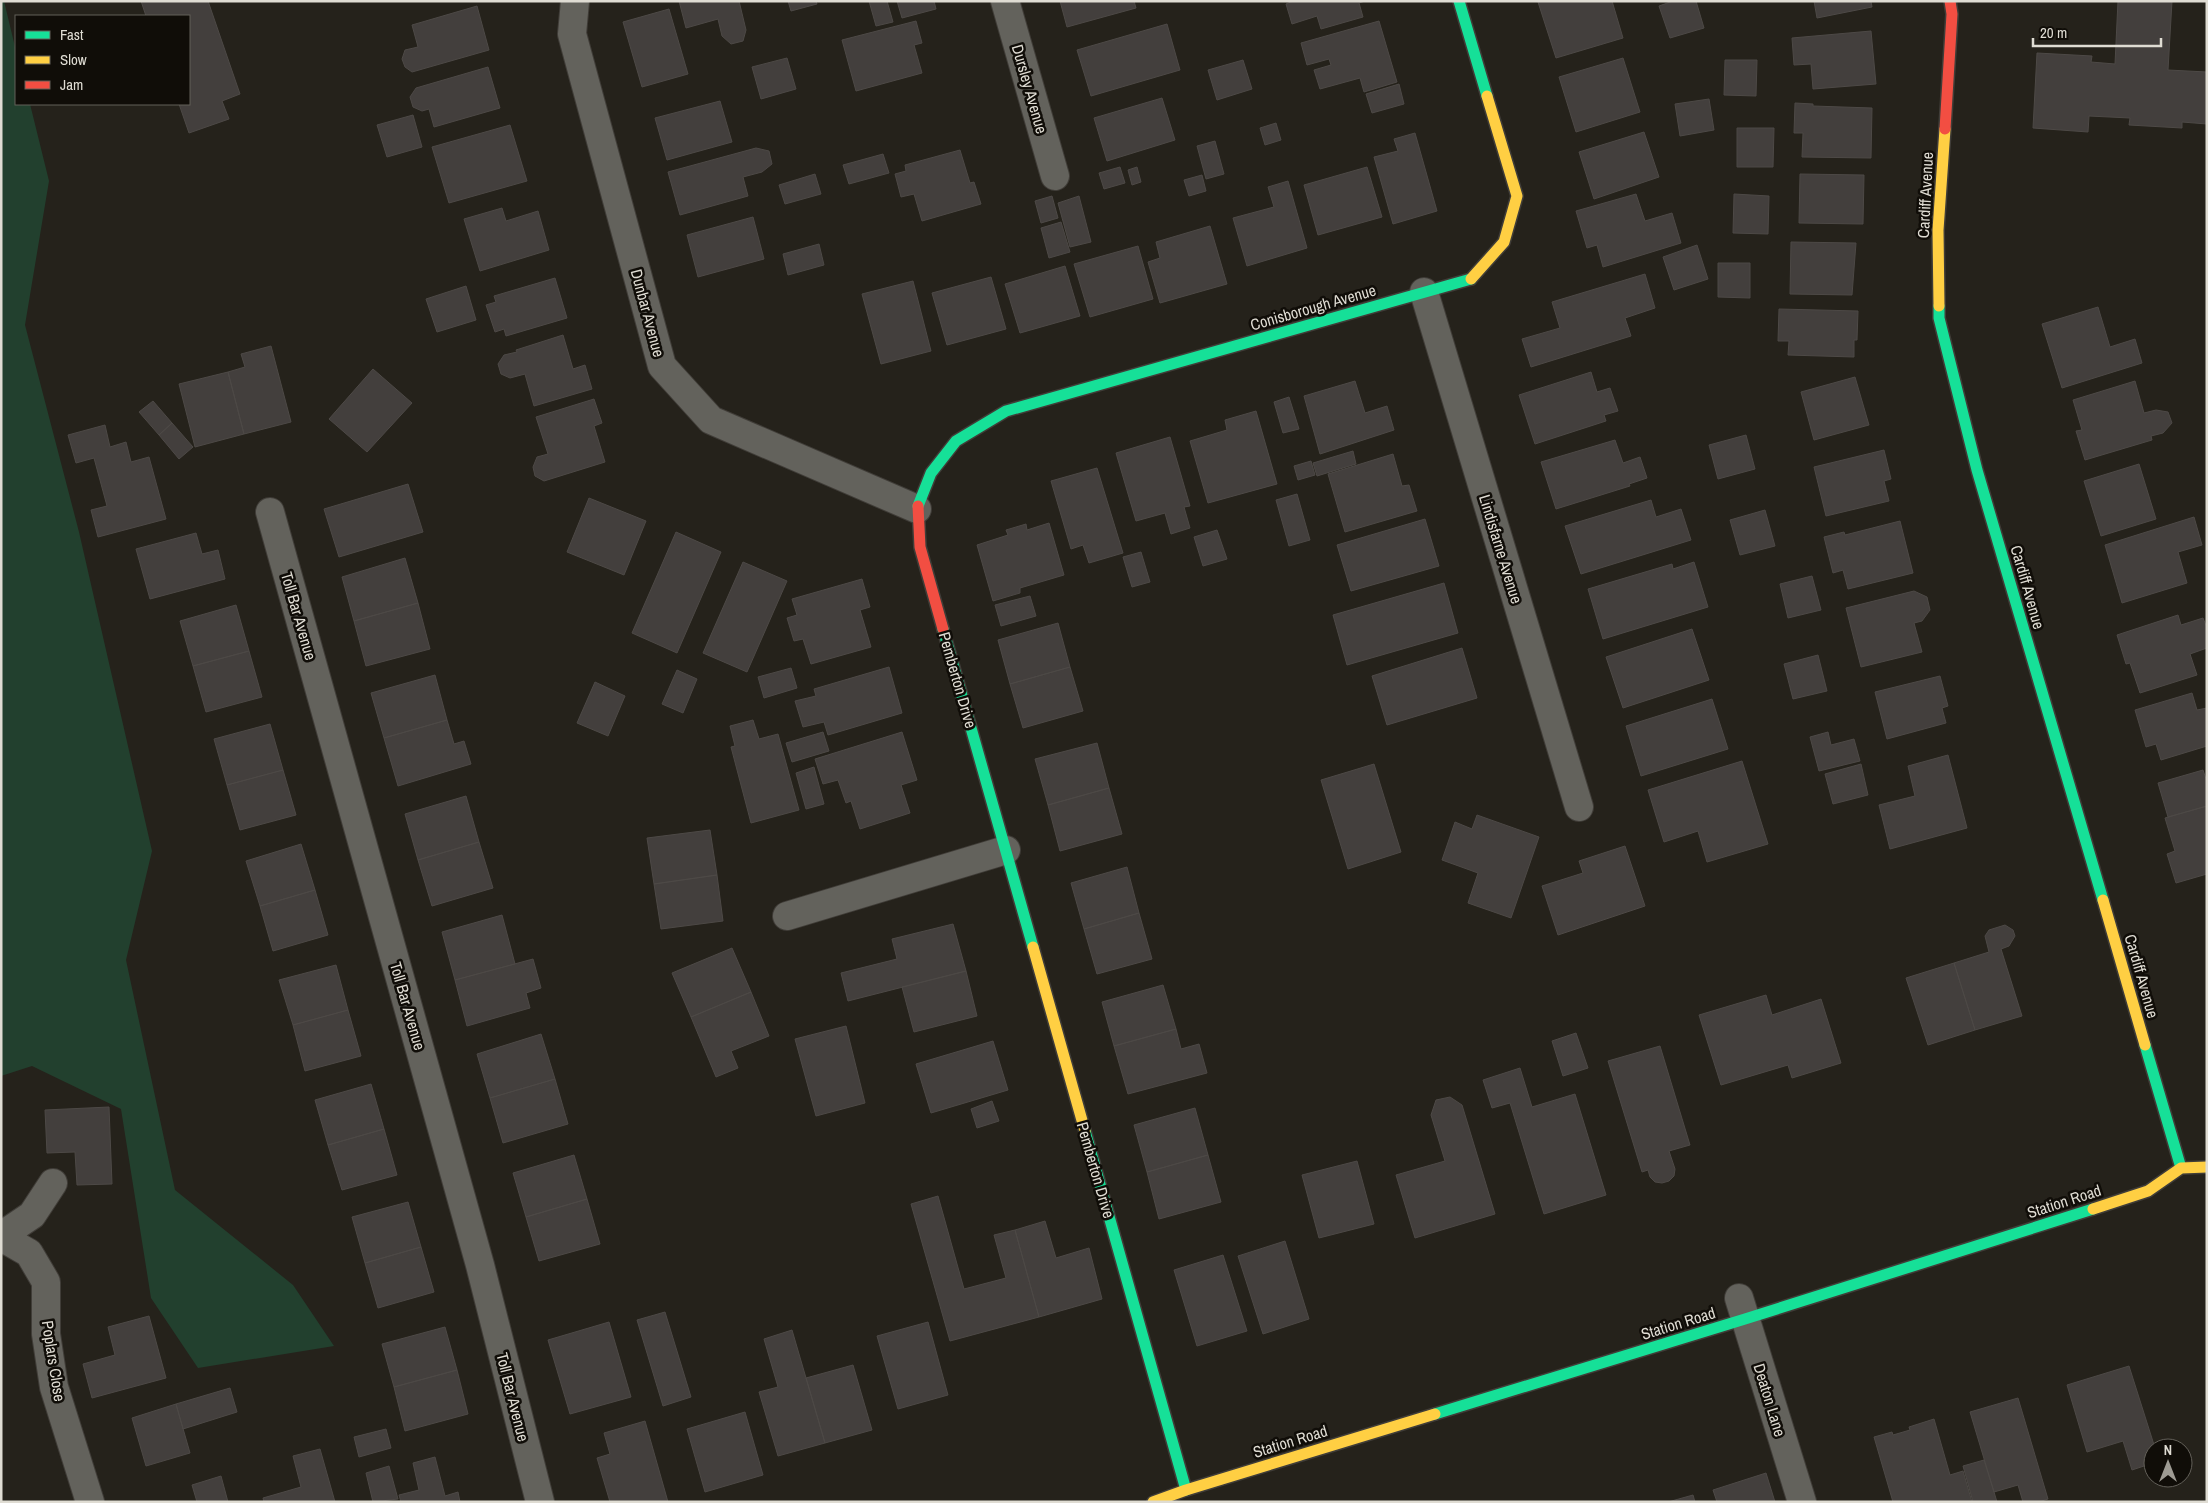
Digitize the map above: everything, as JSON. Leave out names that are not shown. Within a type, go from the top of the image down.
[{"type":"street","name":"Dunbar Avenue","points":[[575,1],[572,34],[662,366],[711,420],[917,509]]},
{"type":"street","name":"Dursley Avenue","points":[[1005,1],[1055,176]]},
{"type":"street","name":"Conisborough Avenue","points":[[917,509],[931,473],[956,441],[1006,411],[1471,279],[1504,242],[1517,196],[1459,1]]},
{"type":"street","name":"Cardiff Avenue","points":[[1950,1],[1952,14],[1938,230],[1939,318],[1977,470],[2181,1168]]},
{"type":"street","name":"Lindisfarne Avenue","points":[[1424,292],[1579,807]]},
{"type":"street","name":"Pemberton Drive","points":[[917,509],[920,547],[1186,1490]]},
{"type":"street","name":"Toll Bar Avenue","points":[[270,512],[480,1265],[540,1502]]},
{"type":"street","points":[[787,916],[1006,850]]},
{"type":"street","points":[[2181,1168],[2207,1167]]},
{"type":"street","name":"Station Road","points":[[1153,1502],[1742,1309],[2148,1191],[2181,1168]]},
{"type":"street","name":"Poplars Close","points":[[53,1183],[32,1215],[1,1236],[29,1253],[46,1282],[46,1334],[54,1388],[90,1502]]},
{"type":"street","name":"Deaton Lane","points":[[1742,1309],[1802,1502]]},
{"type":"green space","points":[[1,1],[4,1],[15,47],[15,105],[30,105],[49,181],[25,325],[79,532],[152,851],[126,960],[175,1190],[293,1285],[334,1346],[198,1368],[151,1298],[121,1109],[32,1066],[1,1076]]},
{"type":"building","points":[[141,1],[208,1],[240,94],[222,101],[229,119],[189,133],[179,105],[190,105],[190,15],[146,15]]},
{"type":"building","points":[[679,1],[739,1],[746,30],[743,41],[731,44],[722,36],[718,19],[686,28]]},
{"type":"building","points":[[788,1],[816,1],[817,4],[791,11]]},
{"type":"building","points":[[869,1],[887,1],[893,22],[876,26]]},
{"type":"building","points":[[897,1],[934,1],[936,9],[902,18]]},
{"type":"building","points":[[1060,1],[1134,1],[1136,8],[1067,27]]},
{"type":"building","points":[[1293,1],[1365,1],[1359,3],[1363,17],[1321,29],[1317,16],[1292,24],[1286,4]]},
{"type":"building","points":[[1612,1],[1623,38],[1556,58],[1538,2]]},
{"type":"building","points":[[1673,1],[1696,1],[1704,28],[1670,38],[1659,6]]},
{"type":"building","points":[[1814,1],[1871,1],[1872,7],[1817,18]]},
{"type":"building","points":[[2118,1],[2172,1],[2168,70],[2207,72],[2207,124],[2182,122],[2182,128],[2129,125],[2130,118],[2089,116],[2088,132],[2033,128],[2037,53],[2092,56],[2091,62],[2115,64]]},
{"type":"building","points":[[477,6],[489,50],[412,72],[405,67],[402,59],[405,50],[418,47],[412,25]]},
{"type":"building","points":[[669,9],[688,74],[642,87],[623,22]]},
{"type":"building","points":[[916,21],[922,43],[914,45],[922,73],[856,91],[842,40]]},
{"type":"building","points":[[1379,21],[1397,82],[1364,92],[1360,78],[1320,89],[1314,70],[1331,65],[1329,59],[1307,65],[1301,43]]},
{"type":"building","points":[[1167,24],[1180,70],[1091,96],[1077,50]]},
{"type":"building","points":[[1871,31],[1876,84],[1813,89],[1811,64],[1794,65],[1792,38]]},
{"type":"building","points":[[787,58],[796,89],[761,99],[752,67]]},
{"type":"building","points":[[1623,58],[1640,112],[1576,132],[1559,77]]},
{"type":"building","points":[[1243,60],[1252,89],[1217,100],[1208,70]]},
{"type":"building","points":[[1725,60],[1757,60],[1756,96],[1724,95]]},
{"type":"building","points":[[488,67],[500,108],[434,127],[429,109],[422,111],[413,107],[410,97],[416,88]]},
{"type":"building","points":[[1399,84],[1404,104],[1372,113],[1366,94]]},
{"type":"building","points":[[1162,98],[1175,140],[1107,161],[1094,118]]},
{"type":"building","points":[[1709,99],[1714,130],[1680,136],[1675,104]]},
{"type":"building","points":[[720,101],[732,142],[667,160],[655,118]]},
{"type":"building","points":[[1795,103],[1813,104],[1813,106],[1872,108],[1871,158],[1802,157],[1803,133],[1794,133]]},
{"type":"building","points":[[413,115],[422,147],[387,157],[377,125]]},
{"type":"building","points":[[1276,123],[1281,140],[1265,145],[1260,128]]},
{"type":"building","points":[[510,125],[527,181],[449,203],[432,147]]},
{"type":"building","points":[[1737,128],[1774,128],[1773,167],[1737,167]]},
{"type":"building","points":[[1644,132],[1659,177],[1594,199],[1579,152]]},
{"type":"building","points":[[1415,133],[1437,211],[1393,224],[1374,157],[1398,151],[1394,139]]},
{"type":"building","points":[[1215,141],[1224,174],[1206,179],[1197,146]]},
{"type":"building","points":[[756,148],[769,151],[772,164],[762,172],[743,177],[748,196],[680,215],[668,172]]},
{"type":"building","points":[[960,150],[970,183],[974,182],[981,204],[922,221],[914,194],[901,197],[895,174],[906,171],[905,165]]},
{"type":"building","points":[[883,154],[889,173],[849,184],[843,165]]},
{"type":"building","points":[[1120,167],[1125,183],[1104,189],[1099,173]]},
{"type":"building","points":[[1137,167],[1141,182],[1132,185],[1128,170]]},
{"type":"building","points":[[1367,167],[1382,217],[1318,235],[1304,185]]},
{"type":"building","points":[[815,174],[821,194],[785,204],[779,185]]},
{"type":"building","points":[[1800,174],[1864,175],[1863,224],[1799,223]]},
{"type":"building","points":[[1202,175],[1206,191],[1189,196],[1184,180]]},
{"type":"building","points":[[1288,181],[1307,248],[1247,266],[1233,218],[1274,207],[1268,187]]},
{"type":"building","points":[[1636,194],[1645,221],[1672,213],[1681,243],[1603,267],[1597,245],[1587,248],[1576,211]]},
{"type":"building","points":[[1734,194],[1769,196],[1768,234],[1733,233]]},
{"type":"building","points":[[1052,196],[1058,218],[1041,223],[1035,201]]},
{"type":"building","points":[[1079,196],[1091,242],[1070,247],[1058,203]]},
{"type":"building","points":[[502,208],[506,221],[538,211],[549,250],[480,271],[464,219]]},
{"type":"building","points":[[753,217],[764,259],[698,277],[687,235]]},
{"type":"building","points":[[1061,222],[1070,252],[1049,258],[1041,228]]},
{"type":"building","points":[[1210,226],[1227,284],[1160,303],[1148,262],[1160,258],[1156,242]]},
{"type":"building","points":[[1791,242],[1856,243],[1852,295],[1790,294]]},
{"type":"building","points":[[819,244],[824,265],[788,275],[783,254]]},
{"type":"building","points":[[1697,245],[1708,279],[1674,290],[1663,257]]},
{"type":"building","points":[[1138,246],[1153,299],[1090,317],[1074,264]]},
{"type":"building","points":[[1718,263],[1750,263],[1750,298],[1718,297]]},
{"type":"building","points":[[1065,266],[1080,316],[1020,333],[1005,284]]},
{"type":"building","points":[[1645,274],[1655,308],[1625,318],[1631,336],[1531,367],[1522,339],[1560,328],[1552,302]]},
{"type":"building","points":[[991,277],[1006,329],[947,345],[932,293]]},
{"type":"building","points":[[555,278],[567,318],[506,336],[504,329],[495,332],[486,305],[496,302],[494,296]]},
{"type":"building","points":[[913,281],[931,351],[881,364],[862,294]]},
{"type":"building","points":[[466,286],[476,320],[437,332],[426,299]]},
{"type":"building","points":[[2098,307],[2110,347],[2135,339],[2142,363],[2062,388],[2042,324]]},
{"type":"building","points":[[1779,309],[1858,311],[1857,340],[1854,340],[1854,357],[1788,355],[1789,341],[1778,341]]},
{"type":"building","points":[[563,335],[573,369],[585,365],[592,389],[534,406],[525,374],[510,378],[501,374],[498,364],[504,355]]},
{"type":"building","points":[[271,346],[291,422],[244,434],[228,372],[245,367],[241,354]]},
{"type":"building","points":[[373,369],[412,403],[367,452],[329,419]]},
{"type":"building","points":[[228,372],[244,434],[195,447],[179,384]]},
{"type":"building","points":[[1591,372],[1597,392],[1610,388],[1618,411],[1604,415],[1606,421],[1535,444],[1519,395]]},
{"type":"building","points":[[1855,377],[1869,425],[1814,440],[1801,392]]},
{"type":"building","points":[[1355,381],[1365,413],[1387,406],[1394,430],[1320,454],[1304,396]]},
{"type":"building","points":[[2135,381],[2144,413],[2156,410],[2168,412],[2172,423],[2163,433],[2151,436],[2152,440],[2085,460],[2076,431],[2082,430],[2073,400]]},
{"type":"building","points":[[1289,397],[1299,429],[1283,433],[1274,402]]},
{"type":"building","points":[[594,399],[602,423],[594,426],[605,462],[544,481],[535,476],[533,467],[537,457],[548,454],[536,417]]},
{"type":"building","points":[[153,401],[172,423],[159,435],[139,412]]},
{"type":"building","points":[[1256,411],[1277,484],[1208,503],[1190,441],[1227,430],[1225,420]]},
{"type":"building","points":[[172,423],[193,447],[179,459],[159,435]]},
{"type":"building","points":[[105,425],[110,447],[126,442],[131,462],[149,457],[166,519],[98,537],[91,510],[107,506],[94,458],[76,463],[68,435]]},
{"type":"building","points":[[1746,435],[1755,469],[1718,479],[1709,445]]},
{"type":"building","points":[[1170,437],[1190,506],[1184,507],[1190,528],[1171,534],[1165,513],[1136,521],[1116,453]]},
{"type":"building","points":[[1615,440],[1623,463],[1640,457],[1647,478],[1629,484],[1630,486],[1556,509],[1541,462]]},
{"type":"building","points":[[1884,450],[1891,479],[1884,481],[1889,501],[1826,516],[1814,467]]},
{"type":"building","points":[[1353,451],[1356,464],[1317,476],[1313,463]]},
{"type":"building","points":[[1393,454],[1402,486],[1409,485],[1417,511],[1345,532],[1328,474]]},
{"type":"building","points":[[1311,461],[1315,475],[1298,480],[1294,466]]},
{"type":"building","points":[[2139,464],[2156,519],[2101,536],[2084,481]]},
{"type":"building","points":[[1097,468],[1123,553],[1089,563],[1083,545],[1071,549],[1051,481]]},
{"type":"building","points":[[408,484],[423,532],[339,557],[324,509]]},
{"type":"building","points":[[1297,494],[1310,540],[1289,546],[1276,500]]},
{"type":"building","points":[[589,498],[646,521],[624,575],[567,552]]},
{"type":"building","points":[[1651,500],[1656,517],[1681,509],[1691,540],[1581,574],[1565,526]]},
{"type":"building","points":[[1765,510],[1775,546],[1740,555],[1730,520]]},
{"type":"building","points":[[2194,517],[2202,545],[2178,552],[2187,583],[2122,603],[2105,545]]},
{"type":"building","points":[[1425,519],[1439,566],[1351,591],[1337,545]]},
{"type":"building","points":[[1900,521],[1913,573],[1848,589],[1843,570],[1833,573],[1824,537],[1844,532],[1845,535]]},
{"type":"building","points":[[1049,523],[1064,575],[1020,588],[1020,593],[993,601],[977,545],[1008,535],[1006,530],[1026,524],[1027,530]]},
{"type":"building","points":[[1217,530],[1227,559],[1203,566],[1194,537]]},
{"type":"building","points":[[676,532],[721,552],[677,653],[632,633]]},
{"type":"building","points":[[196,533],[202,554],[218,550],[225,579],[150,599],[136,549]]},
{"type":"building","points":[[1141,552],[1150,582],[1132,587],[1123,557]]},
{"type":"building","points":[[405,558],[418,603],[354,621],[342,577]]},
{"type":"building","points":[[743,562],[787,581],[747,672],[703,653]]},
{"type":"building","points":[[1694,562],[1708,607],[1603,639],[1588,589],[1672,564],[1673,569]]},
{"type":"building","points":[[1812,576],[1821,610],[1788,618],[1780,584]]},
{"type":"building","points":[[862,579],[870,607],[860,610],[871,647],[811,664],[803,639],[794,641],[787,618],[797,615],[792,599]]},
{"type":"building","points":[[1444,583],[1458,633],[1347,665],[1333,615]]},
{"type":"building","points":[[1914,591],[1927,597],[1930,610],[1922,621],[1914,623],[1922,652],[1861,667],[1846,608]]},
{"type":"building","points":[[1030,596],[1036,616],[1001,626],[995,605]]},
{"type":"building","points":[[418,603],[430,649],[366,666],[354,621]]},
{"type":"building","points":[[236,605],[249,651],[193,666],[180,621]]},
{"type":"building","points":[[2178,615],[2181,625],[2203,618],[2207,628],[2207,648],[2190,654],[2197,675],[2140,693],[2130,663],[2126,664],[2117,635]]},
{"type":"building","points":[[1058,623],[1070,667],[1010,684],[998,640]]},
{"type":"building","points":[[1692,629],[1709,680],[1623,708],[1606,657]]},
{"type":"building","points":[[1462,648],[1477,698],[1387,725],[1372,676]]},
{"type":"building","points":[[249,651],[262,697],[206,712],[193,666]]},
{"type":"building","points":[[1818,655],[1827,691],[1793,699],[1784,664]]},
{"type":"building","points":[[889,667],[902,713],[828,735],[824,722],[803,727],[795,701],[816,696],[814,689]]},
{"type":"building","points":[[1070,667],[1083,711],[1023,728],[1010,684]]},
{"type":"building","points":[[791,668],[797,688],[764,698],[758,677]]},
{"type":"building","points":[[677,670],[697,679],[683,713],[662,704]]},
{"type":"building","points":[[435,675],[447,720],[384,738],[371,693]]},
{"type":"building","points":[[1940,676],[1948,706],[1942,708],[1946,723],[1887,739],[1875,692]]},
{"type":"building","points":[[595,682],[625,696],[608,736],[577,723]]},
{"type":"building","points":[[2192,693],[2197,710],[2207,708],[2207,746],[2161,760],[2156,744],[2146,747],[2135,710]]},
{"type":"building","points":[[1712,699],[1728,749],[1641,776],[1626,726]]},
{"type":"building","points":[[447,720],[454,744],[464,741],[471,764],[398,786],[384,738]]},
{"type":"building","points":[[753,720],[759,739],[778,734],[799,810],[751,823],[731,747],[735,746],[730,726]]},
{"type":"building","points":[[270,724],[283,770],[227,785],[214,739]]},
{"type":"building","points":[[823,732],[829,751],[792,762],[786,743]]},
{"type":"building","points":[[902,732],[917,780],[901,785],[910,813],[860,829],[851,801],[846,803],[838,780],[823,784],[815,759]]},
{"type":"building","points":[[1828,732],[1831,745],[1854,739],[1860,761],[1819,771],[1810,737]]},
{"type":"building","points":[[1097,743],[1109,788],[1048,805],[1035,759]]},
{"type":"building","points":[[1948,755],[1967,828],[1890,849],[1879,805],[1915,796],[1908,766]]},
{"type":"building","points":[[1742,761],[1768,844],[1707,862],[1698,831],[1664,842],[1648,790]]},
{"type":"building","points":[[1374,764],[1401,852],[1348,869],[1321,780]]},
{"type":"building","points":[[1861,764],[1868,795],[1833,804],[1825,774]]},
{"type":"building","points":[[814,767],[824,804],[806,809],[796,773]]},
{"type":"building","points":[[283,770],[296,815],[240,830],[227,785]]},
{"type":"building","points":[[2203,770],[2207,782],[2207,806],[2168,817],[2158,783]]},
{"type":"building","points":[[1109,788],[1122,834],[1060,851],[1048,805]]},
{"type":"building","points":[[466,796],[479,842],[418,860],[405,814]]},
{"type":"building","points":[[2207,806],[2207,874],[2176,883],[2167,854],[2175,851],[2165,818]]},
{"type":"building","points":[[1477,815],[1539,837],[1511,918],[1468,903],[1478,873],[1442,860],[1455,822],[1472,829]]},
{"type":"building","points":[[710,830],[717,875],[654,884],[647,838]]},
{"type":"building","points":[[479,842],[493,888],[432,906],[418,860]]},
{"type":"building","points":[[301,844],[315,890],[260,906],[246,861]]},
{"type":"building","points":[[1625,846],[1645,906],[1558,935],[1542,886],[1583,873],[1579,861]]},
{"type":"building","points":[[1127,867],[1139,913],[1084,929],[1071,883]]},
{"type":"building","points":[[717,875],[723,921],[661,929],[654,884]]},
{"type":"building","points":[[315,890],[328,935],[273,951],[260,906]]},
{"type":"building","points":[[1139,913],[1152,959],[1097,974],[1084,929]]},
{"type":"building","points":[[502,915],[515,964],[455,980],[442,932]]},
{"type":"building","points":[[953,924],[966,971],[848,1001],[841,973],[897,959],[892,939]]},
{"type":"building","points":[[2005,925],[2013,930],[2015,936],[2009,946],[2001,949],[2022,1016],[1975,1030],[1954,963],[1989,952],[1985,936],[1989,930]]},
{"type":"building","points":[[732,948],[751,992],[691,1017],[672,973]]},
{"type":"building","points":[[533,959],[541,988],[526,993],[530,1008],[467,1026],[455,980]]},
{"type":"building","points":[[1954,963],[1975,1030],[1928,1045],[1906,978]]},
{"type":"building","points":[[336,965],[348,1010],[293,1025],[279,980]]},
{"type":"building","points":[[966,971],[977,1016],[914,1032],[902,987]]},
{"type":"building","points":[[1163,985],[1176,1029],[1114,1046],[1102,1002]]},
{"type":"building","points":[[751,992],[769,1036],[731,1051],[738,1068],[716,1077],[691,1017]]},
{"type":"building","points":[[1766,995],[1772,1015],[1821,999],[1841,1063],[1792,1078],[1788,1065],[1721,1085],[1699,1015]]},
{"type":"building","points":[[348,1010],[361,1056],[305,1071],[293,1025]]},
{"type":"building","points":[[846,1026],[865,1103],[816,1116],[795,1039]]},
{"type":"building","points":[[1176,1029],[1181,1049],[1199,1044],[1207,1073],[1128,1094],[1114,1046]]},
{"type":"building","points":[[1576,1033],[1588,1068],[1563,1076],[1552,1041]]},
{"type":"building","points":[[541,1034],[555,1079],[490,1098],[477,1054]]},
{"type":"building","points":[[993,1041],[1008,1090],[931,1113],[916,1064]]},
{"type":"building","points":[[1660,1046],[1690,1145],[1669,1151],[1675,1169],[1674,1176],[1669,1181],[1662,1183],[1655,1182],[1650,1177],[1648,1170],[1642,1172],[1608,1061]]},
{"type":"building","points":[[1520,1068],[1532,1107],[1575,1094],[1606,1195],[1544,1214],[1510,1103],[1492,1108],[1483,1080]]},
{"type":"building","points":[[555,1079],[568,1124],[503,1143],[490,1098]]},
{"type":"building","points":[[371,1084],[384,1129],[328,1145],[315,1100]]},
{"type":"building","points":[[1450,1097],[1462,1105],[1495,1214],[1415,1238],[1396,1175],[1445,1161],[1431,1115],[1436,1100]]},
{"type":"building","points":[[992,1101],[999,1121],[977,1128],[971,1109]]},
{"type":"building","points":[[109,1107],[112,1184],[77,1185],[75,1152],[47,1153],[45,1110]]},
{"type":"building","points":[[1195,1108],[1208,1155],[1147,1172],[1134,1125]]},
{"type":"building","points":[[384,1129],[397,1175],[342,1190],[328,1145]]},
{"type":"building","points":[[574,1155],[587,1199],[526,1217],[513,1173]]},
{"type":"building","points":[[1208,1155],[1221,1202],[1159,1219],[1147,1172]]},
{"type":"building","points":[[1357,1161],[1374,1224],[1319,1238],[1302,1175]]},
{"type":"building","points":[[938,1196],[964,1289],[1006,1278],[994,1235],[1015,1230],[1039,1317],[950,1341],[911,1204]]},
{"type":"building","points":[[587,1199],[600,1244],[539,1261],[526,1217]]},
{"type":"building","points":[[408,1202],[421,1247],[365,1263],[352,1217]]},
{"type":"building","points":[[1045,1221],[1056,1258],[1089,1248],[1102,1299],[1039,1317],[1015,1230]]},
{"type":"building","points":[[1285,1241],[1309,1319],[1263,1334],[1238,1256]]},
{"type":"building","points":[[421,1247],[434,1292],[378,1308],[365,1263]]},
{"type":"building","points":[[1223,1255],[1247,1331],[1197,1346],[1174,1270]]},
{"type":"building","points":[[665,1312],[691,1397],[663,1406],[637,1320]]},
{"type":"building","points":[[149,1316],[166,1378],[92,1398],[83,1364],[115,1355],[108,1327]]},
{"type":"building","points":[[609,1322],[631,1397],[570,1414],[548,1340]]},
{"type":"building","points":[[928,1322],[948,1395],[898,1409],[877,1336]]},
{"type":"building","points":[[445,1327],[457,1370],[394,1387],[382,1344]]},
{"type":"building","points":[[792,1330],[825,1443],[778,1456],[759,1392],[778,1387],[764,1339]]},
{"type":"building","points":[[853,1365],[872,1430],[825,1443],[806,1378]]},
{"type":"building","points":[[2129,1366],[2152,1438],[2143,1438],[2143,1466],[2132,1470],[2123,1441],[2087,1452],[2067,1385]]},
{"type":"building","points":[[457,1370],[468,1414],[405,1431],[394,1387]]},
{"type":"building","points":[[230,1388],[237,1412],[183,1429],[176,1404]]},
{"type":"building","points":[[2018,1398],[2048,1499],[2038,1502],[2023,1502],[2018,1485],[1994,1492],[1970,1412]]},
{"type":"building","points":[[176,1404],[190,1453],[146,1466],[132,1418]]},
{"type":"building","points":[[745,1412],[763,1475],[705,1492],[687,1429]]},
{"type":"building","points":[[1934,1419],[1950,1475],[1963,1471],[1972,1502],[1893,1502],[1874,1437],[1892,1432],[1893,1435],[1910,1430],[1909,1427]]},
{"type":"building","points":[[645,1421],[668,1502],[610,1502],[597,1458],[610,1454],[604,1433]]},
{"type":"building","points":[[386,1429],[391,1448],[359,1457],[354,1437]]},
{"type":"building","points":[[320,1449],[335,1502],[264,1502],[263,1498],[301,1487],[293,1456]]},
{"type":"building","points":[[435,1457],[445,1496],[458,1492],[460,1502],[401,1502],[399,1495],[419,1490],[413,1463]]},
{"type":"building","points":[[1984,1460],[1997,1502],[1973,1502],[1963,1466]]},
{"type":"building","points":[[389,1466],[398,1499],[373,1502],[366,1473]]},
{"type":"building","points":[[1766,1473],[1775,1502],[1717,1502],[1713,1490]]},
{"type":"building","points":[[221,1476],[228,1502],[197,1502],[192,1485]]},
{"type":"building","points":[[1693,1495],[1695,1502],[1668,1502]]},
{"type":"traffic: fast","points":[[1459,1],[1487,96]]},
{"type":"traffic: fast","points":[[918,506],[931,473],[956,441],[1006,411],[1471,279]]},
{"type":"traffic: fast","points":[[1939,306],[1939,318],[1977,470],[2103,900]]},
{"type":"traffic: fast","points":[[943,629],[1033,947]]},
{"type":"traffic: fast","points":[[2145,1045],[2181,1168]]},
{"type":"traffic: fast","points":[[1085,1131],[1186,1490]]},
{"type":"traffic: fast","points":[[1435,1414],[1745,1319],[2093,1209]]},
{"type":"traffic: slow","points":[[1471,279],[1504,242],[1517,196],[1487,96]]},
{"type":"traffic: slow","points":[[1939,306],[1938,230],[1945,129]]},
{"type":"traffic: slow","points":[[2103,900],[2145,1045]]},
{"type":"traffic: slow","points":[[1033,947],[1085,1131]]},
{"type":"traffic: slow","points":[[2093,1209],[2148,1191],[2181,1168],[2207,1167]]},
{"type":"traffic: slow","points":[[1153,1502],[1186,1490],[1435,1414]]},
{"type":"traffic: jam","points":[[1945,129],[1952,14],[1950,1]]},
{"type":"traffic: jam","points":[[918,506],[920,547],[943,629]]}]
